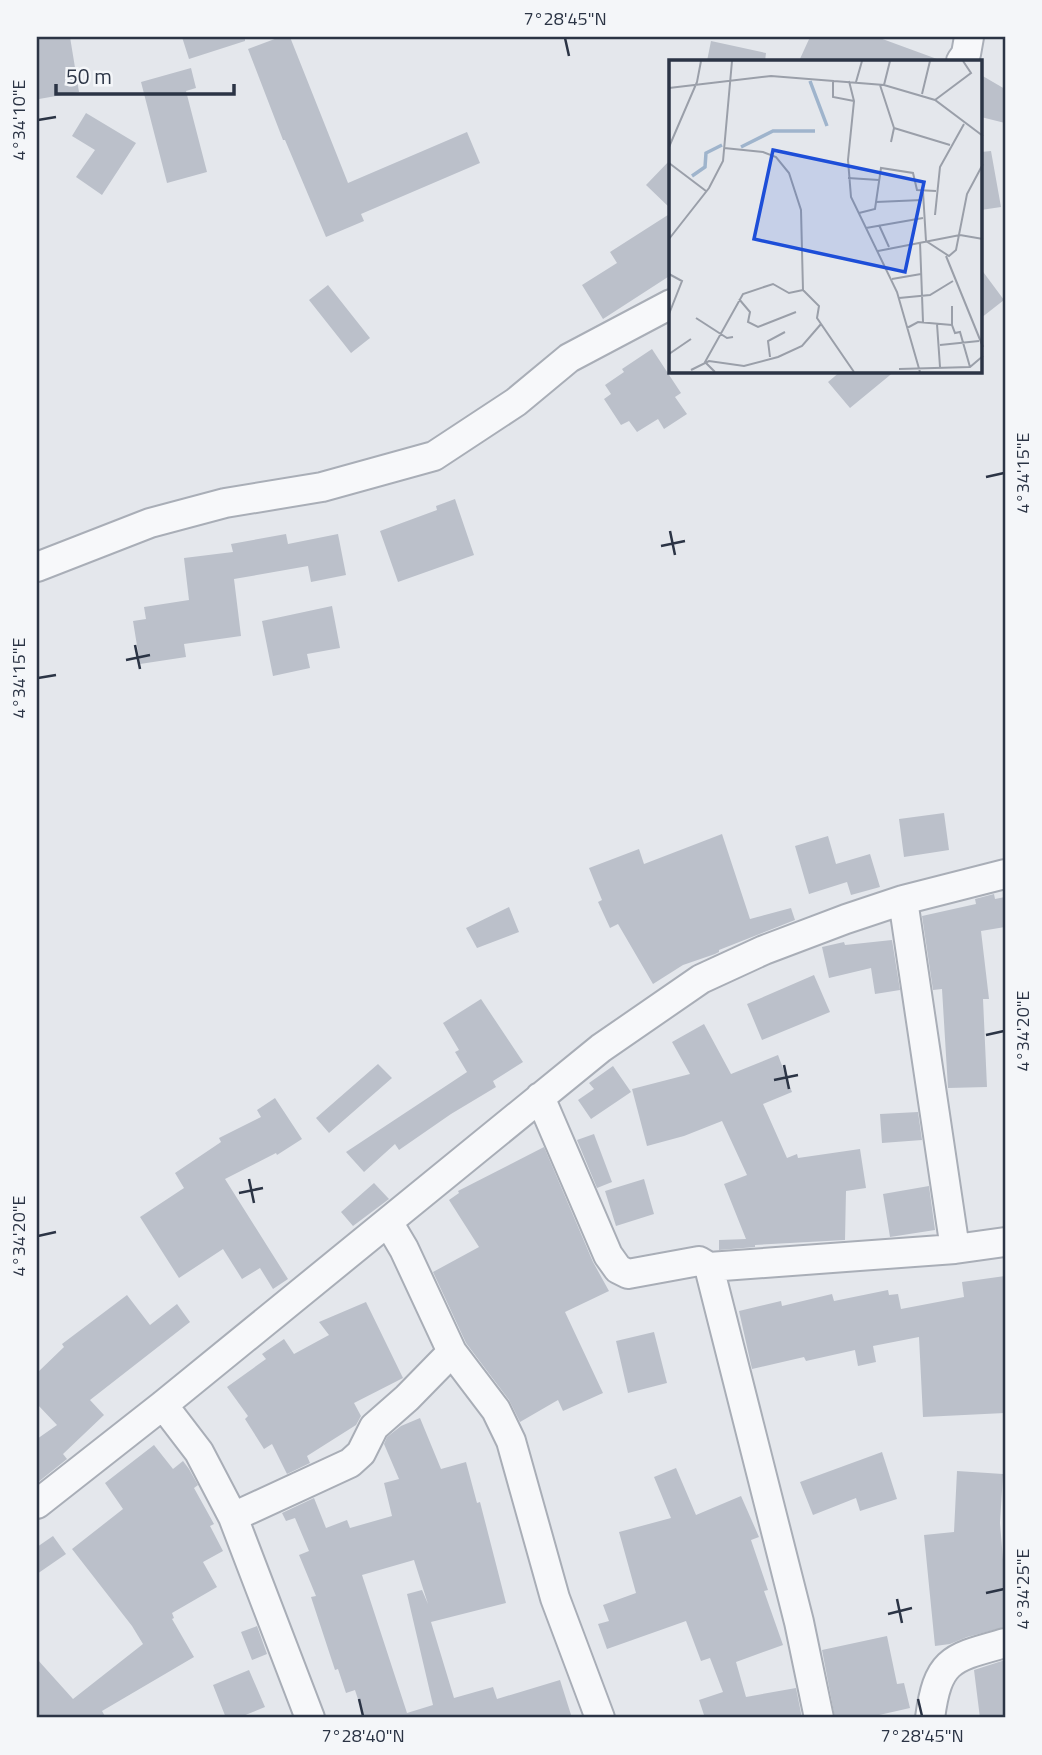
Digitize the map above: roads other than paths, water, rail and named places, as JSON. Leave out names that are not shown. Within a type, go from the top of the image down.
[{"type":"street","points":[[961,60],[969,37]]},
{"type":"street","points":[[37,567],[163,520],[225,503],[322,486],[435,456],[516,402],[569,358],[669,305]]},
{"type":"street","points":[[37,1504],[163,1405],[601,1048],[701,979],[764,950],[903,900],[1005,874]]},
{"type":"street","points":[[903,900],[955,1249]]},
{"type":"street","points":[[540,1097],[608,1255],[618,1269],[628,1274],[699,1261],[709,1267],[955,1249],[1005,1242]]},
{"type":"street","points":[[388,1222],[404,1249],[452,1352],[496,1410],[512,1441],[555,1598],[600,1718]]},
{"type":"street","points":[[709,1267],[799,1622],[820,1718]]},
{"type":"street","points":[[233,1517],[350,1463],[361,1453],[374,1427],[452,1352]]},
{"type":"street","points":[[163,1405],[199,1452],[233,1517],[310,1718]]},
{"type":"street","points":[[930,1718],[934,1689],[947,1665],[969,1653],[1005,1643]]}]
